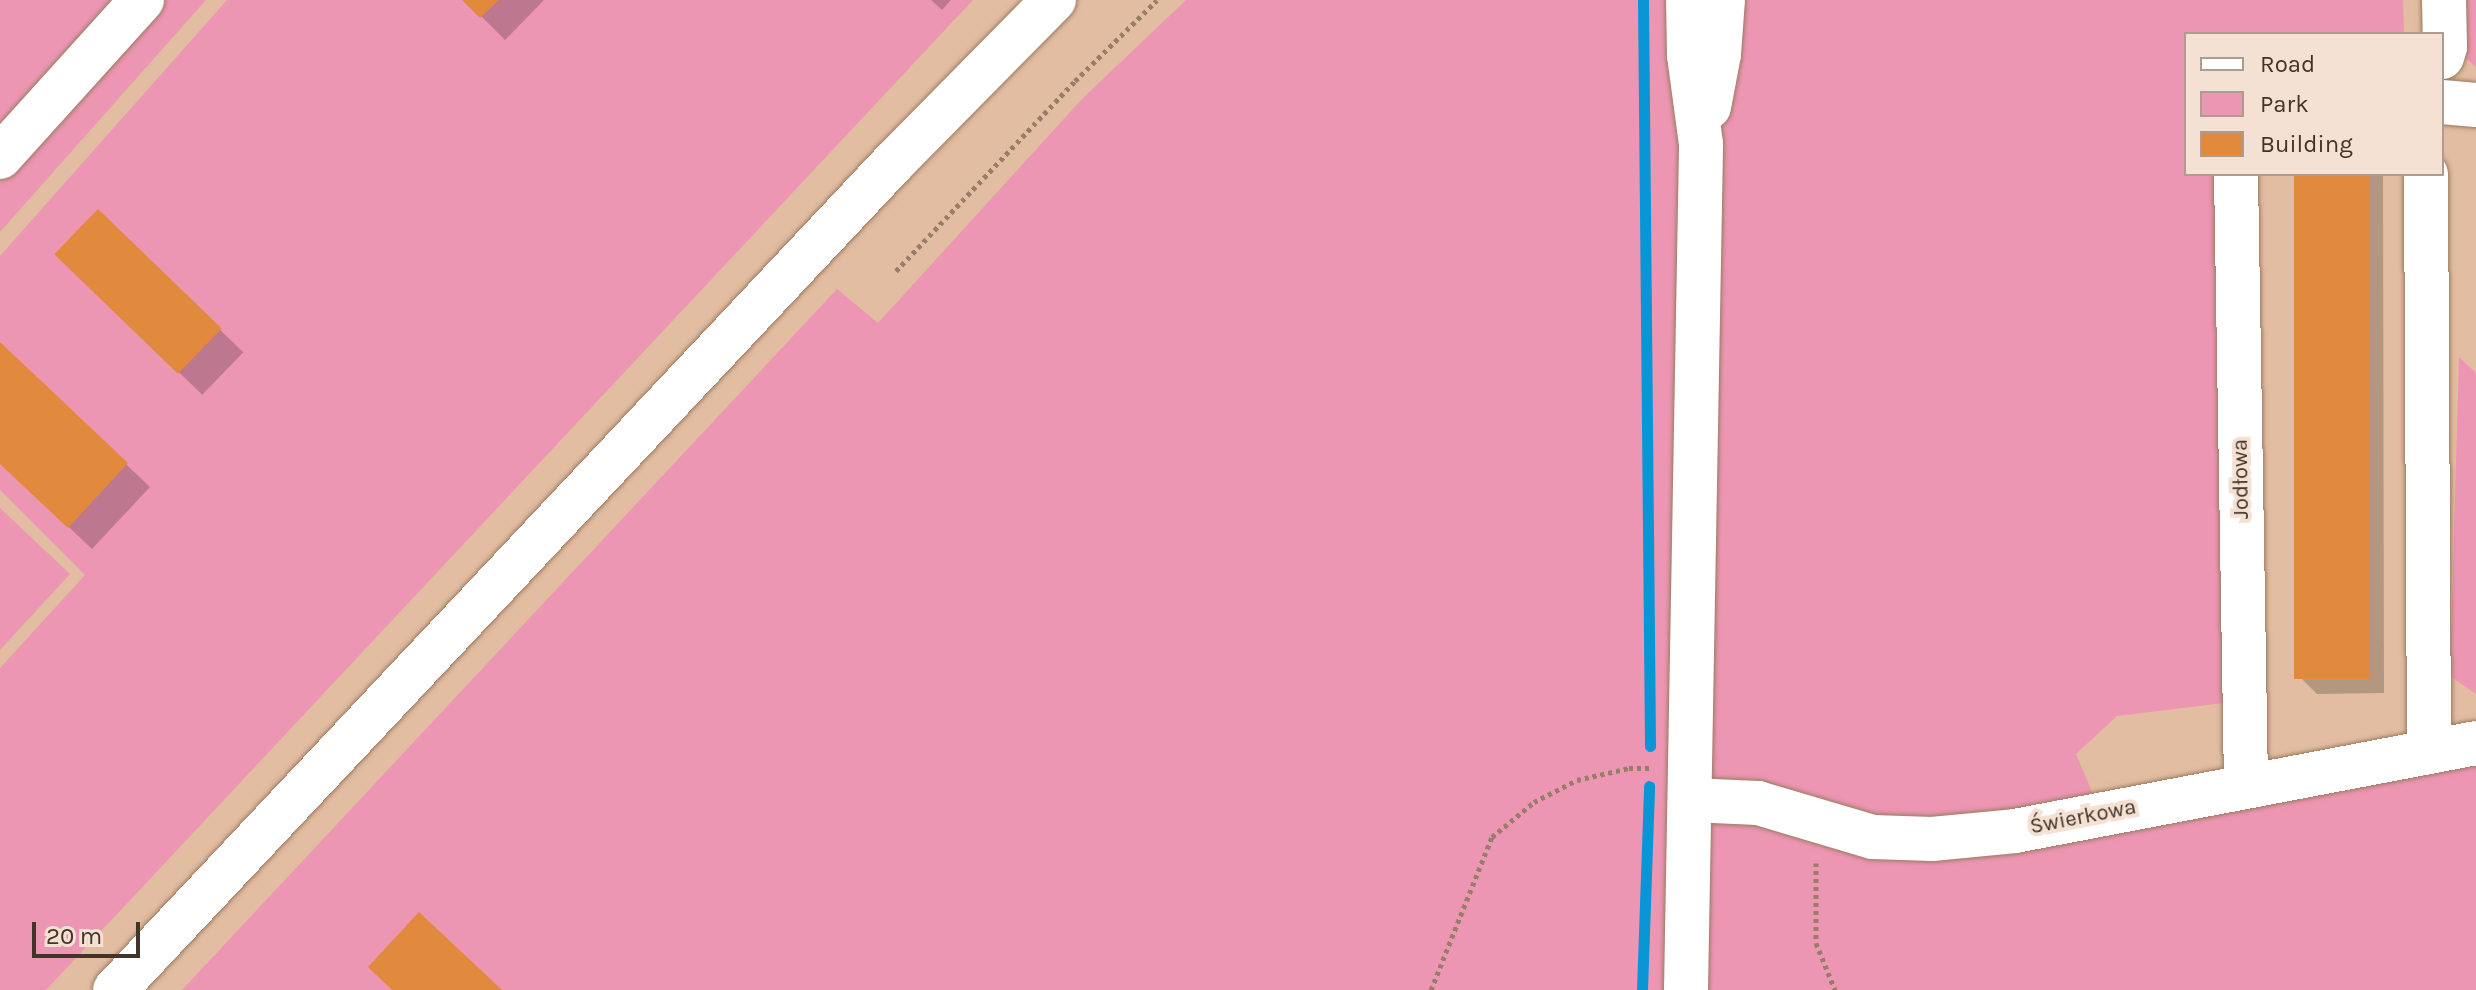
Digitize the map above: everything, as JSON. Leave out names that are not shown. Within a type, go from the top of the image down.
[{"type":"main road","points":[[0,157],[142,0]]},
{"type":"main road","points":[[115,990],[894,162],[1054,0]]},
{"type":"main road","points":[[1686,990],[1701,144],[1689,55],[1688,0]]},
{"type":"main road","points":[[1701,144],[1719,54],[1723,0]]},
{"type":"main road","points":[[2444,0],[2444,50]]},
{"type":"main road","points":[[2444,102],[2476,105]]},
{"type":"main road","name":"Jodłowa","points":[[2236,176],[2246,784]]},
{"type":"main road","points":[[2426,176],[2429,752]]},
{"type":"main road","name":"Świerkowa","points":[[1691,800],[1758,803],[1873,837],[1932,839],[2015,831],[2246,784],[2476,743]]},
{"type":"path","points":[[896,271],[1075,81],[1157,0]]},
{"type":"path","points":[[1431,990],[1492,837],[1534,802],[1577,780],[1629,768]]},
{"type":"path","points":[[1816,820],[1816,943],[1835,990]]},
{"type":"green space","points":[[0,0],[206,0],[0,232]]},
{"type":"green space","points":[[227,0],[973,0],[46,990],[0,990],[0,668],[85,575],[0,490],[0,256]]},
{"type":"green space","points":[[1186,0],[2403,0],[2404,32],[2184,32],[2184,176],[2219,176],[2224,703],[2117,716],[2076,754],[2107,827],[2476,762],[2476,990],[182,990],[837,289],[878,323],[1082,99]]},
{"type":"green space","points":[[2456,0],[2476,0],[2476,67],[2456,50]]},
{"type":"green space","points":[[2459,357],[2476,373],[2476,694],[2450,676]]},
{"type":"green space","points":[[0,508],[70,574],[0,650]]},
{"type":"building","points":[[462,0],[499,0],[480,18]]},
{"type":"building","points":[[2294,176],[2370,176],[2370,679],[2294,679]]},
{"type":"building","points":[[98,209],[222,328],[178,374],[54,254]]},
{"type":"building","points":[[0,342],[128,463],[68,528],[0,464]]},
{"type":"building","points":[[419,912],[502,990],[392,990],[368,967]]},
{"type":"waterway","points":[[1643,0],[1650,746]]},
{"type":"waterway","points":[[1642,990],[1649,786]]}]
